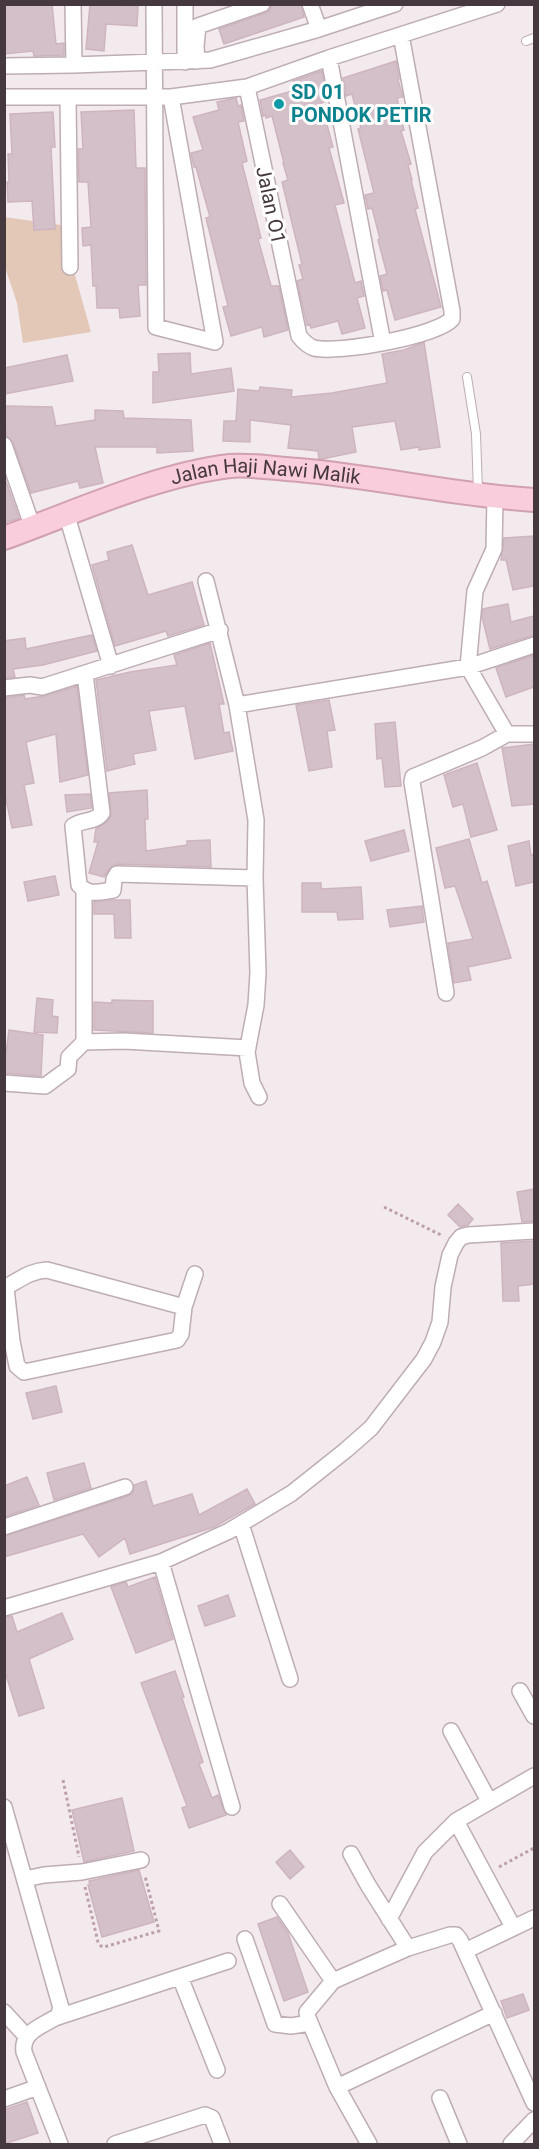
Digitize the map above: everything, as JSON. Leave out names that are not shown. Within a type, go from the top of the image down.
[{"type":"main road","name":"Jalan Haji Nawi Malik","points":[[4,538],[185,474],[233,466],[346,474],[487,497],[534,500]]},
{"type":"street","points":[[73,4],[74,65]]},
{"type":"street","points":[[154,4],[156,327],[215,342],[171,97]]},
{"type":"street","points":[[185,4],[188,62]]},
{"type":"street","points":[[188,62],[196,46],[198,26],[262,4]]},
{"type":"street","points":[[310,4],[319,29]]},
{"type":"street","points":[[4,66],[188,62],[231,55],[395,4]]},
{"type":"street","points":[[4,97],[155,94],[171,97],[247,87],[497,4]]},
{"type":"street","points":[[329,58],[383,343],[425,332],[452,319],[401,35]]},
{"type":"street","name":"Jalan O1","points":[[247,87],[299,336],[305,343],[315,348],[383,343]]},
{"type":"street","points":[[68,97],[70,267]]},
{"type":"street","points":[[155,118],[175,116]]},
{"type":"street","points":[[4,444],[33,528]]},
{"type":"street","points":[[487,497],[494,549],[475,591],[468,667],[507,734]]},
{"type":"street","points":[[67,516],[111,666]]},
{"type":"street","points":[[206,581],[237,705],[256,820],[258,974],[256,1005],[247,1052],[252,1083],[259,1097]]},
{"type":"street","points":[[4,688],[30,685],[42,687],[220,630]]},
{"type":"street","points":[[237,705],[468,667],[534,645]]},
{"type":"street","points":[[85,674],[102,813],[95,819],[77,822],[73,826],[79,885],[84,891],[91,893],[113,890],[117,874],[255,878]]},
{"type":"street","points":[[446,993],[413,777],[482,748],[507,734],[534,734]]},
{"type":"street","points":[[84,891],[84,1042]]},
{"type":"street","points":[[4,1083],[45,1086],[68,1069],[69,1057],[84,1042],[124,1041],[248,1048]]},
{"type":"street","points":[[4,1608],[161,1562],[241,1524],[292,1493],[371,1428],[424,1359],[440,1322],[443,1287],[450,1255],[456,1243],[468,1235],[534,1231]]},
{"type":"street","points":[[184,1307],[47,1270],[36,1270],[24,1275],[5,1288],[8,1341],[17,1366],[24,1372],[177,1340],[181,1334],[184,1307],[195,1274]]},
{"type":"street","points":[[4,1527],[125,1487]]},
{"type":"street","points":[[241,1524],[290,1679]]},
{"type":"street","points":[[161,1562],[232,1807]]},
{"type":"street","points":[[520,1690],[534,1716]]},
{"type":"street","points":[[451,1731],[489,1801]]},
{"type":"street","points":[[389,1919],[425,1852],[456,1821],[534,1776]]},
{"type":"street","points":[[4,1807],[61,2008],[55,2018]]},
{"type":"street","points":[[456,1821],[513,1927]]},
{"type":"street","points":[[351,1854],[408,1948]]},
{"type":"street","points":[[25,1879],[82,1872],[141,1860]]},
{"type":"street","points":[[280,1904],[333,1982]]},
{"type":"street","points":[[465,1951],[534,1918]]},
{"type":"street","points":[[369,2145],[337,2086],[308,2012],[333,1982],[408,1948],[450,1935],[456,1935],[465,1951],[534,2103]]},
{"type":"street","points":[[245,1939],[275,2024],[291,2026],[310,2022]]},
{"type":"street","points":[[60,2145],[24,2052],[23,2044],[26,2036],[55,2018],[228,1961]]},
{"type":"street","points":[[180,1977],[217,2070]]},
{"type":"street","points":[[4,2012],[26,2036]]},
{"type":"street","points":[[337,2086],[494,2013]]},
{"type":"street","points":[[4,2099],[38,2087]]},
{"type":"street","points":[[440,2098],[459,2145]]},
{"type":"street","points":[[115,2145],[205,2115],[212,2118],[222,2145]]},
{"type":"street","points":[[511,2145],[534,2120]]},
{"type":"lane","points":[[467,377],[487,497]]},
{"type":"path","points":[[384,1208],[456,1243]]},
{"type":"path","points":[[485,1875],[534,1848]]},
{"type":"path","points":[[100,1946],[104,1947],[159,1931],[141,1860]]},
{"type":"shaded area","points":[[4,217],[61,225],[91,332],[23,343],[17,303],[5,267]]},
{"type":"building","points":[[4,4],[52,4],[56,44],[64,43],[64,55],[34,56],[33,51],[4,54]]},
{"type":"building","points":[[90,4],[138,6],[137,26],[106,24],[104,51],[86,49]]},
{"type":"building","points":[[272,4],[301,4],[304,17],[224,44],[219,29],[265,13],[270,10]]},
{"type":"building","points":[[396,61],[403,97],[397,98],[404,130],[401,131],[411,164],[408,165],[418,208],[415,209],[441,307],[395,320],[387,290],[383,291],[380,276],[387,274],[372,208],[368,209],[365,195],[374,193],[358,129],[361,128],[352,94],[346,96],[343,78]]},
{"type":"building","points":[[322,71],[327,101],[321,103],[333,147],[329,148],[344,203],[335,205],[355,283],[361,281],[364,296],[357,298],[365,328],[342,334],[338,321],[311,328],[310,324],[307,325],[297,281],[303,279],[299,265],[302,264],[282,182],[288,180],[272,116],[266,118],[266,115],[263,116],[260,100],[296,90],[293,81]]},
{"type":"building","points":[[236,98],[238,106],[241,105],[244,121],[238,122],[247,161],[242,163],[261,238],[258,239],[271,286],[279,286],[288,330],[264,337],[262,327],[231,336],[223,307],[228,306],[206,218],[210,217],[191,153],[203,150],[193,117],[219,110],[217,102]]},
{"type":"building","points":[[134,110],[136,168],[145,168],[146,285],[138,285],[140,316],[120,318],[119,308],[97,308],[96,286],[93,286],[91,245],[83,246],[82,228],[91,227],[88,182],[79,182],[78,149],[83,149],[81,112]]},
{"type":"building","points":[[53,112],[55,147],[51,147],[55,229],[34,230],[32,201],[8,202],[8,154],[12,154],[10,114]]},
{"type":"building","points":[[424,342],[440,447],[401,450],[395,421],[352,427],[356,452],[322,459],[319,459],[318,451],[288,448],[291,425],[250,420],[250,442],[223,441],[224,421],[236,421],[238,389],[259,391],[260,387],[292,390],[291,397],[332,393],[387,383],[382,354],[404,350]]},
{"type":"building","points":[[190,353],[191,374],[231,368],[234,391],[153,403],[153,372],[159,372],[158,354]]},
{"type":"building","points":[[67,355],[73,381],[4,394],[4,368]]},
{"type":"building","points":[[4,406],[52,407],[56,426],[95,420],[95,410],[123,411],[124,418],[191,420],[193,451],[157,453],[157,447],[95,447],[103,483],[80,488],[78,481],[31,493],[13,442],[6,435]]},
{"type":"building","points":[[4,476],[19,518],[4,523]]},
{"type":"building","points":[[534,536],[534,586],[513,590],[506,560],[501,560],[504,538]]},
{"type":"building","points":[[132,545],[148,595],[192,582],[204,625],[168,636],[166,631],[115,646],[92,565],[109,560],[107,552]]},
{"type":"building","points":[[508,604],[511,622],[534,616],[534,635],[490,649],[482,617],[483,609]]},
{"type":"building","points":[[92,635],[97,651],[43,665],[13,669],[15,677],[4,678],[4,641],[25,638],[26,649]]},
{"type":"building","points":[[210,643],[224,704],[219,704],[224,733],[229,732],[233,751],[195,759],[185,706],[149,711],[156,750],[133,754],[135,764],[107,771],[96,680],[177,665],[174,655]]},
{"type":"building","points":[[534,655],[534,687],[506,697],[496,668]]},
{"type":"building","points":[[77,686],[88,775],[60,782],[56,734],[26,742],[34,783],[24,785],[32,825],[12,828],[4,790],[4,698],[24,695],[25,699],[44,696]]},
{"type":"building","points":[[329,700],[335,730],[327,731],[332,767],[309,771],[296,705]]},
{"type":"building","points":[[395,722],[401,786],[385,787],[382,758],[377,759],[375,724]]},
{"type":"building","points":[[534,744],[534,804],[512,806],[502,748]]},
{"type":"building","points":[[477,763],[497,830],[471,837],[463,804],[453,807],[444,775]]},
{"type":"building","points":[[147,790],[146,851],[187,845],[187,841],[210,840],[211,867],[117,864],[109,869],[104,877],[89,873],[98,842],[94,842],[96,829],[106,823],[111,816],[109,793]]},
{"type":"building","points":[[90,794],[92,808],[67,812],[65,795]]},
{"type":"building","points":[[404,830],[409,851],[371,861],[365,841]]},
{"type":"building","points":[[469,839],[482,883],[487,881],[511,958],[468,967],[471,980],[454,983],[448,943],[473,939],[455,886],[445,888],[436,848]]},
{"type":"building","points":[[529,841],[531,855],[534,854],[534,882],[516,886],[508,846]]},
{"type":"building","points":[[55,876],[59,895],[28,901],[24,882]]},
{"type":"building","points":[[302,883],[321,883],[321,889],[361,887],[363,919],[338,920],[337,912],[302,912]]},
{"type":"building","points":[[130,900],[131,938],[115,938],[114,914],[94,914],[94,902]]},
{"type":"building","points":[[422,906],[424,922],[390,927],[387,910]]},
{"type":"building","points":[[37,998],[53,1000],[52,1016],[58,1017],[57,1033],[34,1032]]},
{"type":"building","points":[[112,1000],[153,1001],[153,1033],[94,1030],[94,1002],[112,1003]]},
{"type":"building","points":[[9,1030],[43,1035],[41,1076],[4,1073],[4,1053],[6,1053]]},
{"type":"building","points":[[534,1189],[534,1221],[522,1222],[517,1192]]},
{"type":"building","points":[[458,1204],[473,1219],[468,1225],[460,1227],[448,1215]]},
{"type":"building","points":[[534,1241],[534,1284],[518,1286],[519,1301],[503,1301],[501,1243]]},
{"type":"building","points":[[56,1386],[62,1412],[33,1419],[26,1393]]},
{"type":"building","points":[[84,1463],[91,1488],[54,1500],[47,1473]]},
{"type":"building","points":[[27,1477],[39,1505],[4,1517],[4,1486]]},
{"type":"building","points":[[146,1481],[153,1506],[192,1494],[199,1515],[247,1489],[255,1504],[214,1527],[130,1554],[125,1538],[99,1557],[83,1534],[4,1557],[4,1536],[128,1496],[133,1493],[134,1485]]},
{"type":"building","points":[[155,1577],[173,1639],[136,1653],[111,1587],[126,1582],[128,1587]]},
{"type":"building","points":[[228,1595],[235,1616],[205,1626],[198,1606]]},
{"type":"building","points":[[62,1613],[73,1639],[29,1659],[44,1708],[19,1716],[4,1669],[4,1617],[12,1616],[17,1632]]},
{"type":"building","points":[[175,1671],[203,1762],[199,1764],[212,1798],[218,1795],[226,1815],[189,1828],[182,1808],[187,1806],[141,1683]]},
{"type":"building","points":[[122,1798],[134,1851],[84,1862],[72,1810]]},
{"type":"building","points":[[290,1850],[304,1867],[290,1879],[276,1862]]},
{"type":"building","points":[[139,1870],[154,1922],[102,1937],[88,1885],[90,1885],[89,1881]]},
{"type":"building","points":[[277,1917],[288,1933],[308,1992],[284,2001],[258,1924]]},
{"type":"building","points":[[523,1994],[529,2010],[507,2018],[501,2001]]},
{"type":"building","points":[[27,2102],[38,2133],[4,2144],[4,2110]]},
{"type":"place","name":"SD 01 PONDOK PETIR","points":[[279,104]]}]
